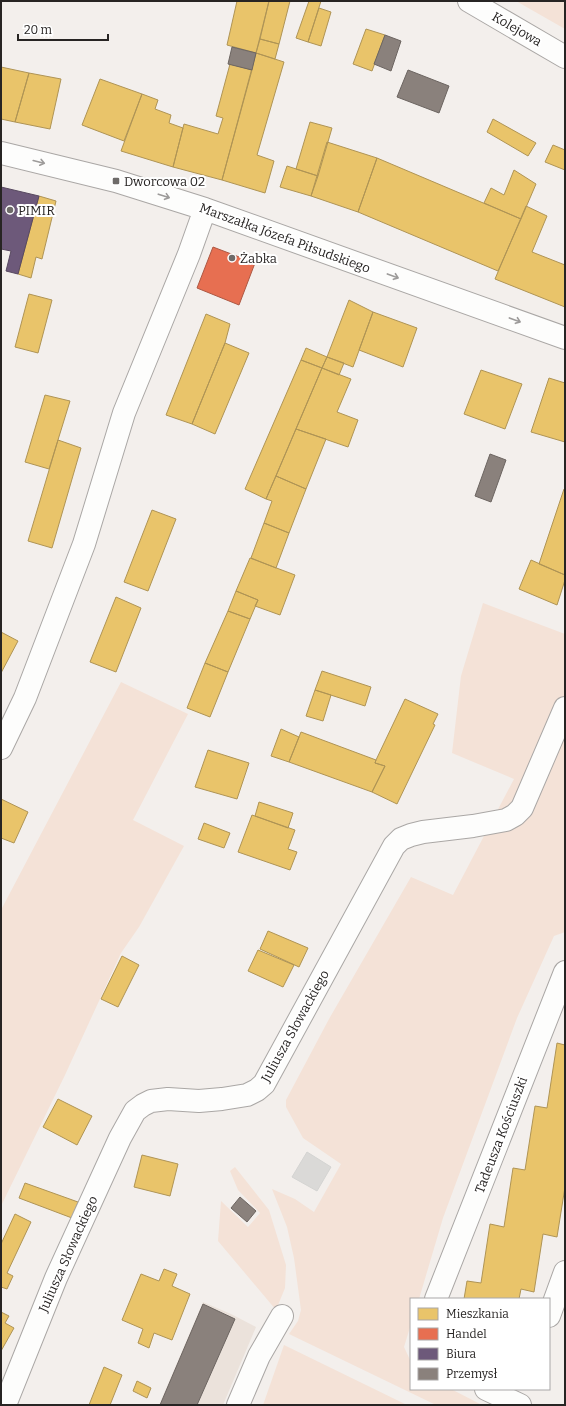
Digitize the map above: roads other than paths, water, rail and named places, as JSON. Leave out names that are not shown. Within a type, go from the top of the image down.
[{"type":"street","name":"Kolejowa","points":[[469,1],[565,57]]},
{"type":"street","name":"Marszałka Józefa Piłsudskiego","points":[[1,153],[116,181],[205,209],[565,338]]},
{"type":"street","points":[[1,748],[28,691],[84,544],[124,413],[189,254],[205,209]]},
{"type":"street","name":"Juliusza Słowackiego","points":[[5,1405],[56,1278],[120,1138],[135,1111],[151,1101],[168,1099],[199,1101],[247,1096],[264,1084],[394,846],[401,839],[411,835],[433,830],[474,826],[506,820],[515,815],[522,808],[565,708]]},
{"type":"street","name":"Tadeusza Kościuszki","points":[[436,1298],[565,972]]},
{"type":"street","points":[[550,1313],[565,1272]]},
{"type":"street","points":[[238,1405],[259,1356],[282,1316]]},
{"type":"street","points":[[488,1390],[521,1405],[527,1390]]},
{"type":"place","name":"Dworcowa 02","points":[[116,181]]},
{"type":"place","name":"PIMIR","points":[[10,210]]},
{"type":"place","name":"Żabka","points":[[232,258]]}]
